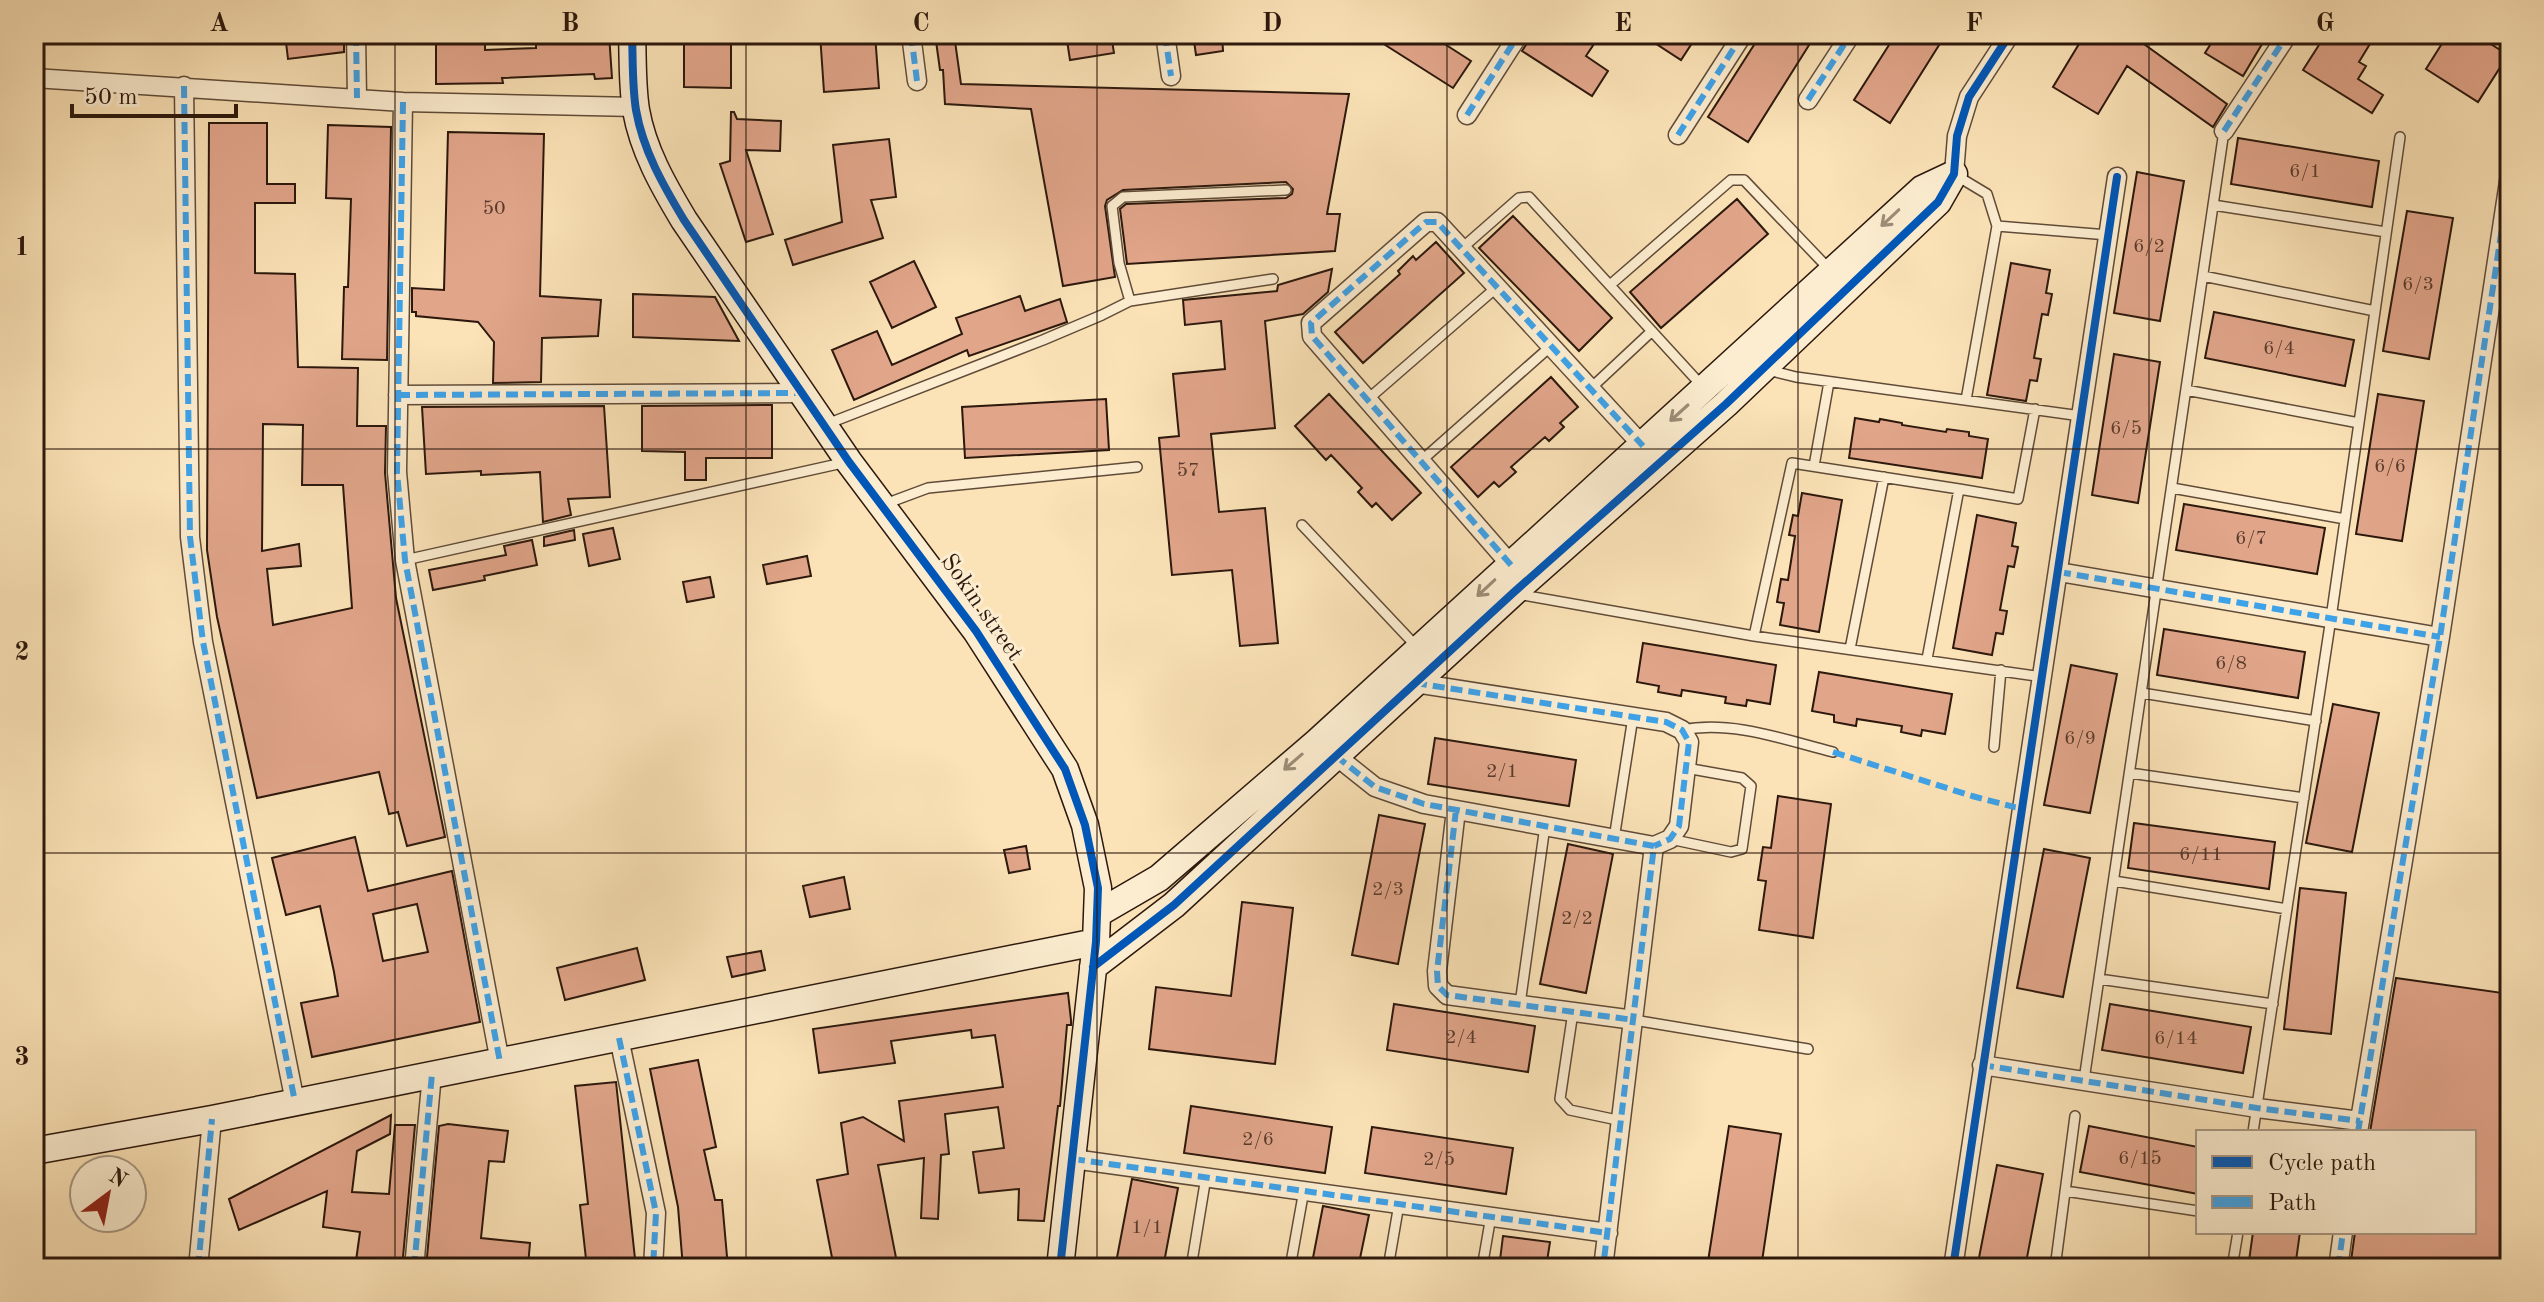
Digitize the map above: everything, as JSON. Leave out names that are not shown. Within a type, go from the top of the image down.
[{"type":"street","points":[[356,34],[357,98]]},
{"type":"street","name":"Sokin street","points":[[632,34],[636,107],[646,145],[662,183],[849,462],[976,631],[1065,769],[1085,825],[1098,888],[1095,954],[1060,1268]]},
{"type":"street","points":[[911,34],[917,81]]},
{"type":"street","points":[[1165,34],[1171,76]]},
{"type":"street","points":[[1467,115],[1519,34]]},
{"type":"street","points":[[1678,135],[1743,34]]},
{"type":"street","points":[[1808,100],[1851,34]]},
{"type":"street","points":[[34,1151],[619,1038],[1095,954],[1174,905],[1513,593],[1764,369],[1938,202],[1954,174],[1957,136],[1969,97],[2010,34]]},
{"type":"street","points":[[2224,131],[2288,34]]},
{"type":"street","points":[[34,78],[403,102],[636,107]]},
{"type":"street","points":[[184,86],[190,537],[203,642],[295,1102]]},
{"type":"street","points":[[403,102],[397,472],[405,560],[500,1062]]},
{"type":"street","points":[[1097,914],[1159,878],[1420,649],[1922,189],[1954,174]]},
{"type":"street","points":[[1982,1065],[2359,1127],[2440,637],[2510,175]]},
{"type":"street","points":[[1953,1268],[2117,177]]},
{"type":"street","points":[[1511,565],[1312,336],[1311,323],[1426,222],[1437,222],[1643,446]]},
{"type":"street","points":[[398,395],[801,393]]},
{"type":"street","points":[[2059,572],[2440,637]]},
{"type":"street","points":[[1415,683],[1666,722],[1682,730],[1689,742],[1679,826],[1662,843],[1634,1020],[1603,1268]]},
{"type":"street","points":[[1336,756],[1375,787],[1424,804],[1614,839],[1662,843]]},
{"type":"street","points":[[1456,810],[1437,971],[1438,986],[1447,995],[1634,1020]]},
{"type":"street","points":[[619,1038],[656,1213],[653,1268]]},
{"type":"street","points":[[414,1268],[432,1074]]},
{"type":"street","points":[[198,1268],[212,1119]]},
{"type":"street","points":[[1073,1159],[1608,1233]]},
{"type":"street","points":[[2338,1268],[2343,1234]]},
{"type":"lane","points":[[2084,1080],[2224,131]]},
{"type":"lane","points":[[2253,1130],[2400,137]]},
{"type":"lane","points":[[1954,174],[1987,194],[1997,226],[1966,400]]},
{"type":"lane","points":[[1610,285],[1731,180],[1744,180],[1832,272]]},
{"type":"lane","points":[[1130,301],[1119,263],[1112,206],[1123,197],[1286,190]]},
{"type":"lane","points":[[1461,249],[1519,198],[1529,197],[1705,389]]},
{"type":"lane","points":[[2213,205],[2386,232]]},
{"type":"lane","points":[[1997,226],[2108,235]]},
{"type":"lane","points":[[2203,276],[2375,311]]},
{"type":"lane","points":[[824,425],[1043,340],[1130,301],[1273,279]]},
{"type":"lane","points":[[1367,400],[1497,287]]},
{"type":"lane","points":[[1590,389],[1652,331]]},
{"type":"lane","points":[[1421,461],[1551,346]]},
{"type":"lane","points":[[1764,369],[1829,382],[2082,416]]},
{"type":"lane","points":[[1814,466],[1829,382]]},
{"type":"lane","points":[[2186,390],[2359,423]]},
{"type":"lane","points":[[1754,636],[1792,463],[2018,499],[2035,409]]},
{"type":"lane","points":[[405,560],[849,462]]},
{"type":"lane","points":[[882,505],[928,488],[1137,467]]},
{"type":"lane","points":[[1850,649],[1884,477]]},
{"type":"lane","points":[[2172,488],[2345,519]]},
{"type":"lane","points":[[1927,659],[1959,489]]},
{"type":"lane","points":[[1302,525],[1420,649]]},
{"type":"lane","points":[[1513,593],[1754,636],[2043,677]]},
{"type":"lane","points":[[1994,747],[2001,670]]},
{"type":"lane","points":[[2142,693],[2316,721]]},
{"type":"lane","points":[[1614,839],[1633,717]]},
{"type":"lane","points":[[1682,730],[1705,725],[1756,733],[1833,752]]},
{"type":"lane","points":[[1662,843],[1731,852],[1742,849],[1751,786],[1742,778],[1686,768]]},
{"type":"lane","points":[[2130,773],[2304,798]]},
{"type":"lane","points":[[1520,1004],[1545,826]]},
{"type":"lane","points":[[2114,881],[2287,909]]},
{"type":"lane","points":[[2099,979],[2273,1004]]},
{"type":"lane","points":[[1573,1012],[1560,1099],[1570,1110],[1622,1121]]},
{"type":"lane","points":[[1634,1020],[1808,1049]]},
{"type":"lane","points":[[2055,1268],[2075,1116]]},
{"type":"lane","points":[[1191,1268],[1206,1177]]},
{"type":"lane","points":[[1290,1268],[1304,1190]]},
{"type":"lane","points":[[2065,1191],[2196,1211]]},
{"type":"lane","points":[[1388,1268],[1399,1204]]},
{"type":"lane","points":[[1482,1268],[1491,1216]]},
{"type":"lane","points":[[2232,1268],[2238,1234]]},
{"type":"building","points":[[285,34],[344,34],[344,52],[288,59]]},
{"type":"building","points":[[436,34],[485,34],[485,50],[536,48],[536,34],[561,34],[561,37],[609,34],[612,78],[595,79],[594,74],[502,78],[503,83],[436,84]]},
{"type":"building","points":[[684,34],[731,34],[731,88],[684,87]]},
{"type":"building","points":[[820,34],[875,34],[879,88],[824,92]]},
{"type":"building","points":[[935,34],[954,34],[961,84],[1349,94],[1327,214],[1340,214],[1335,251],[1127,264],[1120,209],[1126,204],[1286,198],[1293,189],[1286,182],[1123,190],[1107,200],[1105,206],[1115,277],[1063,286],[1031,109],[945,104],[943,70],[940,70]]},
{"type":"building","points":[[1066,34],[1111,34],[1114,53],[1070,60]]},
{"type":"building","points":[[1193,34],[1222,34],[1223,51],[1196,55]]},
{"type":"building","points":[[1368,34],[1429,34],[1471,61],[1453,88]]},
{"type":"building","points":[[1533,34],[1586,34],[1596,41],[1586,56],[1608,71],[1592,96],[1522,51]]},
{"type":"building","points":[[1641,34],[1698,34],[1681,60]]},
{"type":"building","points":[[1761,34],[1816,34],[1748,142],[1708,117]]},
{"type":"building","points":[[1896,34],[1946,34],[1890,123],[1854,100]]},
{"type":"building","points":[[2085,34],[2130,34],[2227,104],[2213,127],[2127,66],[2098,114],[2053,87]]},
{"type":"building","points":[[2217,34],[2268,34],[2243,76],[2205,53]]},
{"type":"building","points":[[2326,34],[2376,34],[2359,62],[2366,66],[2358,79],[2383,95],[2372,113],[2303,70]]},
{"type":"building","points":[[2448,34],[2475,34],[2508,55],[2478,102],[2426,69]]},
{"type":"building","points":[[731,112],[737,119],[781,121],[780,151],[746,150],[773,234],[746,242],[720,164],[730,161]]},
{"type":"building","points":[[209,123],[267,123],[267,184],[295,184],[295,203],[255,203],[255,273],[295,274],[298,367],[358,368],[357,426],[386,426],[385,473],[396,598],[445,837],[407,846],[398,812],[389,814],[379,772],[257,798],[217,617],[207,550]],"holes":[[[263,424],[303,425],[302,485],[343,485],[352,608],[273,625],[267,569],[301,566],[299,544],[262,551]]]},
{"type":"building","points":[[328,125],[391,127],[387,360],[342,359],[351,199],[326,198]]},
{"type":"building","points":[[448,132],[544,134],[540,296],[601,300],[598,336],[542,338],[541,382],[493,383],[494,342],[478,322],[416,316],[416,312],[412,312],[412,288],[444,290]]},
{"type":"building","points":[[2238,138],[2379,161],[2372,207],[2231,184]]},
{"type":"building","points":[[889,139],[896,197],[871,200],[883,238],[793,265],[785,240],[842,222],[833,145]]},
{"type":"building","points":[[2137,172],[2184,181],[2160,321],[2114,313]]},
{"type":"building","points":[[1737,199],[1768,234],[1661,328],[1630,292]]},
{"type":"building","points":[[2407,211],[2453,218],[2429,359],[2383,351]]},
{"type":"building","points":[[1513,216],[1612,318],[1579,351],[1479,248]]},
{"type":"building","points":[[1436,242],[1464,273],[1363,363],[1335,332],[1400,274],[1398,271],[1413,256],[1416,260]]},
{"type":"building","points":[[914,261],[936,307],[892,328],[870,282]]},
{"type":"building","points":[[2011,263],[2050,270],[2046,293],[2052,294],[2048,315],[2042,314],[2034,358],[2041,359],[2037,381],[2030,380],[2026,401],[1987,395]]},
{"type":"building","points":[[1332,269],[1328,292],[1303,314],[1265,321],[1275,428],[1211,434],[1219,512],[1265,508],[1278,643],[1240,646],[1232,570],[1172,575],[1159,438],[1179,436],[1173,374],[1225,369],[1221,321],[1185,325],[1183,300],[1277,291],[1278,285]]},
{"type":"building","points":[[633,294],[715,297],[739,341],[633,337]]},
{"type":"building","points":[[1020,296],[1025,311],[1060,299],[1067,322],[969,356],[967,350],[854,400],[832,350],[877,331],[892,365],[962,334],[956,318]]},
{"type":"building","points":[[2214,312],[2354,340],[2345,386],[2205,358]]},
{"type":"building","points":[[2114,354],[2160,362],[2138,503],[2092,495]]},
{"type":"building","points":[[1551,377],[1578,407],[1560,423],[1564,427],[1549,441],[1545,437],[1511,467],[1516,472],[1499,487],[1494,482],[1478,497],[1451,467]]},
{"type":"building","points":[[1329,394],[1421,493],[1392,520],[1376,503],[1372,507],[1358,492],[1362,488],[1331,455],[1326,460],[1295,426]]},
{"type":"building","points":[[2378,394],[2424,401],[2402,541],[2356,534]]},
{"type":"building","points":[[1106,399],[1109,450],[965,458],[962,407]]},
{"type":"building","points":[[772,405],[772,458],[706,458],[706,480],[685,480],[685,452],[642,451],[642,406]]},
{"type":"building","points":[[604,406],[610,497],[568,499],[571,515],[543,522],[540,472],[426,474],[422,407]]},
{"type":"building","points":[[1855,418],[1879,422],[1880,419],[1946,432],[1947,429],[1969,432],[1969,436],[1988,439],[1982,478],[1849,458]]},
{"type":"building","points":[[1802,493],[1842,500],[1819,632],[1780,625],[1784,603],[1777,602],[1781,579],[1788,580],[1795,536],[1789,535],[1793,515],[1798,516]]},
{"type":"building","points":[[2184,504],[2325,528],[2317,574],[2176,550]]},
{"type":"building","points":[[1977,515],[2016,523],[2012,546],[2018,547],[2014,567],[2008,566],[2000,610],[2007,611],[2003,634],[1996,633],[1992,655],[1953,648]]},
{"type":"building","points":[[613,528],[620,559],[589,566],[583,534]]},
{"type":"building","points":[[574,530],[575,540],[544,546],[544,537]]},
{"type":"building","points":[[532,540],[537,565],[484,576],[485,580],[433,590],[429,570],[506,555],[504,546]]},
{"type":"building","points":[[807,556],[811,576],[767,584],[763,565]]},
{"type":"building","points":[[710,577],[714,597],[687,602],[683,582]]},
{"type":"building","points":[[2164,629],[2305,652],[2298,698],[2157,675]]},
{"type":"building","points":[[1643,643],[1776,665],[1770,704],[1747,700],[1746,706],[1725,703],[1726,697],[1682,690],[1681,696],[1658,692],[1659,686],[1637,682]]},
{"type":"building","points":[[2071,665],[2117,674],[2090,813],[2044,805]]},
{"type":"building","points":[[1819,672],[1952,694],[1945,734],[1922,730],[1921,736],[1901,732],[1902,726],[1857,719],[1856,726],[1834,722],[1834,715],[1812,711]]},
{"type":"building","points":[[2333,704],[2379,713],[2352,852],[2306,843]]},
{"type":"building","points":[[1435,738],[1576,760],[1569,806],[1428,784]]},
{"type":"building","points":[[1778,796],[1831,804],[1813,938],[1759,930],[1766,881],[1758,880],[1763,847],[1771,848]]},
{"type":"building","points":[[1379,815],[1425,824],[1398,964],[1352,955]]},
{"type":"building","points":[[2134,823],[2275,842],[2269,889],[2128,868]]},
{"type":"building","points":[[355,837],[368,891],[452,871],[480,1022],[312,1057],[301,1003],[338,996],[334,972],[320,906],[286,915],[272,858]],"holes":[[[417,904],[428,952],[383,961],[373,914]]]},
{"type":"building","points":[[1568,844],[1613,854],[1586,993],[1540,984]]},
{"type":"building","points":[[1026,846],[1030,869],[1009,873],[1004,850]]},
{"type":"building","points":[[2044,849],[2090,858],[2063,997],[2017,988]]},
{"type":"building","points":[[844,877],[850,909],[810,917],[803,886]]},
{"type":"building","points":[[2300,888],[2346,893],[2331,1034],[2284,1029]]},
{"type":"building","points":[[1242,902],[1293,908],[1275,1064],[1149,1049],[1156,987],[1231,996]]},
{"type":"building","points":[[637,948],[645,980],[565,1000],[557,968]]},
{"type":"building","points":[[761,951],[765,970],[732,977],[727,957]]},
{"type":"building","points":[[2396,978],[2510,994],[2510,1268],[2350,1268],[2355,1234],[2476,1234],[2476,1130],[2370,1130]]},
{"type":"building","points":[[1068,993],[1071,1025],[1067,1025],[1060,1106],[1044,1221],[1018,1220],[1019,1189],[979,1193],[973,1152],[1004,1148],[998,1107],[945,1114],[949,1154],[941,1155],[938,1219],[921,1218],[924,1158],[878,1165],[898,1268],[834,1268],[817,1180],[848,1174],[841,1123],[863,1117],[904,1141],[899,1101],[1003,1087],[995,1035],[972,1038],[971,1030],[891,1041],[895,1063],[819,1073],[813,1029]]},
{"type":"building","points":[[1394,1004],[1535,1026],[1528,1072],[1387,1050]]},
{"type":"building","points":[[2110,1004],[2251,1027],[2243,1073],[2102,1050]]},
{"type":"building","points":[[698,1060],[716,1147],[704,1150],[715,1200],[722,1200],[728,1268],[683,1268],[678,1207],[650,1069]]},
{"type":"building","points":[[616,1082],[636,1268],[587,1268],[580,1205],[588,1204],[575,1086]]},
{"type":"building","points":[[1191,1106],[1332,1127],[1325,1173],[1184,1153]]},
{"type":"building","points":[[391,1115],[390,1134],[357,1151],[352,1192],[389,1194],[395,1125],[415,1125],[402,1268],[355,1268],[360,1232],[323,1227],[327,1191],[239,1230],[229,1199]]},
{"type":"building","points":[[448,1124],[508,1131],[504,1162],[489,1161],[481,1238],[530,1243],[528,1266],[490,1261],[489,1268],[426,1268],[439,1126]]},
{"type":"building","points":[[1729,1126],[1781,1134],[1761,1268],[1707,1268]]},
{"type":"building","points":[[2089,1126],[2196,1147],[2196,1194],[2080,1172]]},
{"type":"building","points":[[1372,1127],[1513,1148],[1506,1194],[1365,1173]]},
{"type":"building","points":[[1997,1165],[2043,1174],[2025,1268],[1977,1268]]},
{"type":"building","points":[[1132,1179],[1178,1188],[1163,1268],[1115,1268]]},
{"type":"building","points":[[1323,1206],[1369,1215],[1358,1268],[1311,1268]]},
{"type":"building","points":[[2253,1234],[2300,1234],[2295,1268],[2248,1268]]},
{"type":"building","points":[[1503,1236],[1550,1242],[1546,1268],[1499,1268]]},
{"type":"marked path","points":[[356,34],[357,98]]},
{"type":"marked path","points":[[911,34],[917,81]]},
{"type":"marked path","points":[[1165,34],[1171,76]]},
{"type":"marked path","points":[[1467,115],[1519,34]]},
{"type":"marked path","points":[[1678,135],[1743,34]]},
{"type":"marked path","points":[[1808,100],[1851,34]]},
{"type":"marked path","points":[[2224,131],[2288,34]]},
{"type":"marked path","points":[[184,86],[190,537],[203,642],[295,1102]]},
{"type":"marked path","points":[[403,102],[397,472],[405,560],[500,1062]]},
{"type":"marked path","points":[[2358,1130],[2440,637],[2510,175]]},
{"type":"marked path","points":[[1511,565],[1312,336],[1311,323],[1426,222],[1437,222],[1643,446]]},
{"type":"marked path","points":[[398,395],[801,393]]},
{"type":"marked path","points":[[2059,572],[2440,637]]},
{"type":"marked path","points":[[1415,683],[1666,722],[1682,730],[1689,742],[1679,826],[1670,839],[1654,846]]},
{"type":"marked path","points":[[1833,752],[2022,809]]},
{"type":"marked path","points":[[1336,756],[1375,787],[1424,804],[1654,846],[1603,1268]]},
{"type":"marked path","points":[[1456,810],[1437,971],[1438,986],[1447,995],[1634,1020]]},
{"type":"marked path","points":[[619,1038],[656,1213],[653,1268]]},
{"type":"marked path","points":[[1982,1065],[2360,1121]]},
{"type":"marked path","points":[[414,1268],[432,1074]]},
{"type":"marked path","points":[[198,1268],[212,1119]]},
{"type":"marked path","points":[[1073,1159],[1608,1233]]},
{"type":"marked path","points":[[2338,1268],[2343,1234]]},
{"type":"cycle path","points":[[632,34],[639,125],[669,194],[849,462],[976,631],[1065,769],[1085,825],[1098,888],[1096,942],[1060,1268]]},
{"type":"cycle path","points":[[1093,967],[1174,905],[1513,593],[1726,404],[1938,202],[1954,174],[1957,136],[1969,97],[2010,34]]},
{"type":"cycle path","points":[[1953,1268],[2117,177]]}]
